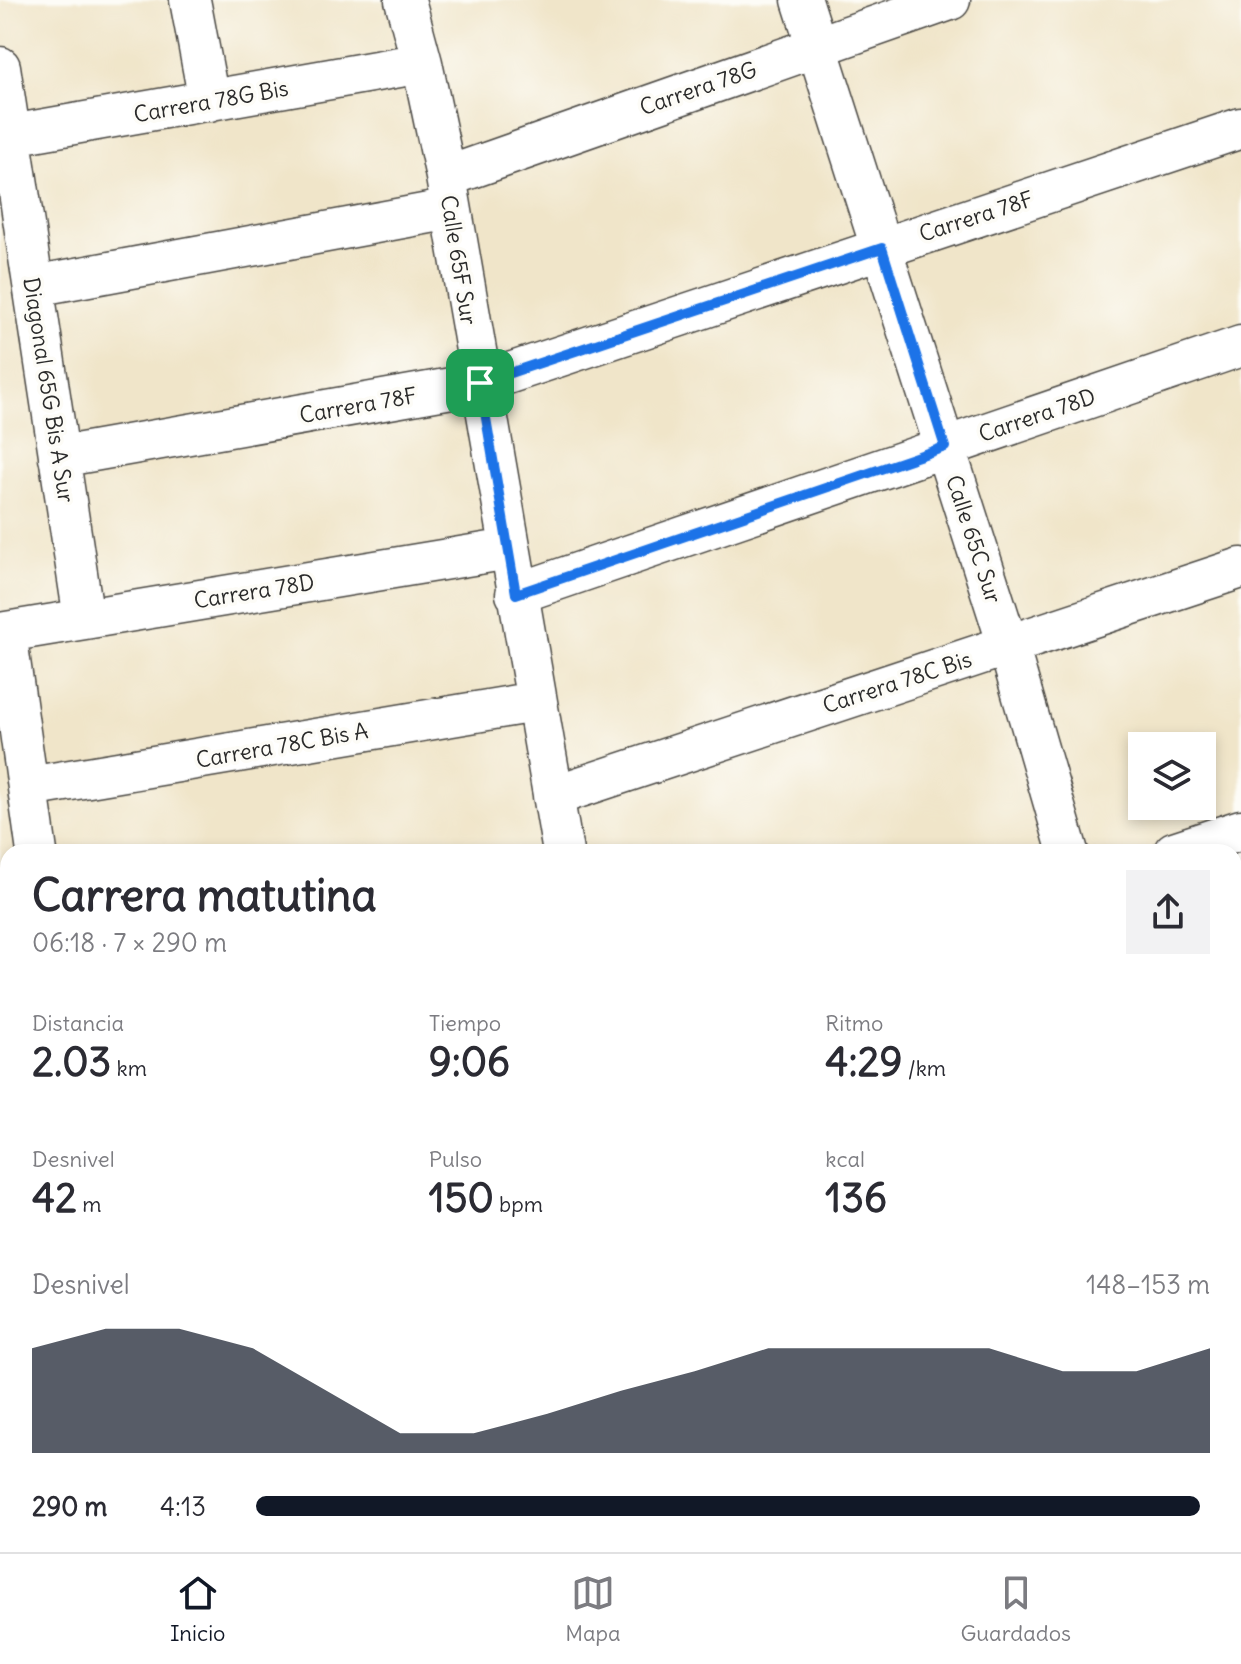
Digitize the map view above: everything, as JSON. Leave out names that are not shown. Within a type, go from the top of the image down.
[{"type":"street","points":[[190,0],[209,101]]},
{"type":"street","name":"Calle 65F Sur","points":[[405,0],[422,63],[448,193],[562,844]]},
{"type":"street","name":"Calle 65C Sur","points":[[802,0],[1008,645],[1066,844]]},
{"type":"street","name":"Carrera 78G","points":[[34,286],[448,193],[817,47],[950,0]]},
{"type":"street","name":"Carrera 78G Bis","points":[[5,136],[422,63]]},
{"type":"street","name":"Diagonal 65G Bis A Sur","points":[[0,67],[5,136],[34,286],[84,619]]},
{"type":"street","name":"Carrera 78F","points":[[59,457],[480,383],[1241,128]]},
{"type":"street","name":"Carrera 78D","points":[[516,594],[1241,346]]},
{"type":"street","name":"Carrera 78D","points":[[3,632],[509,549]]},
{"type":"street","name":"Carrera 78C Bis","points":[[553,796],[1241,568]]},
{"type":"street","points":[[3,632],[17,760],[35,844]]},
{"type":"street","name":"Carrera 78C Bis A","points":[[17,760],[535,702]]},
{"type":"street","points":[[1198,844],[1241,830]]},
{"type":"route","points":[[882,248],[945,447],[516,594],[480,383],[882,248]]}]
